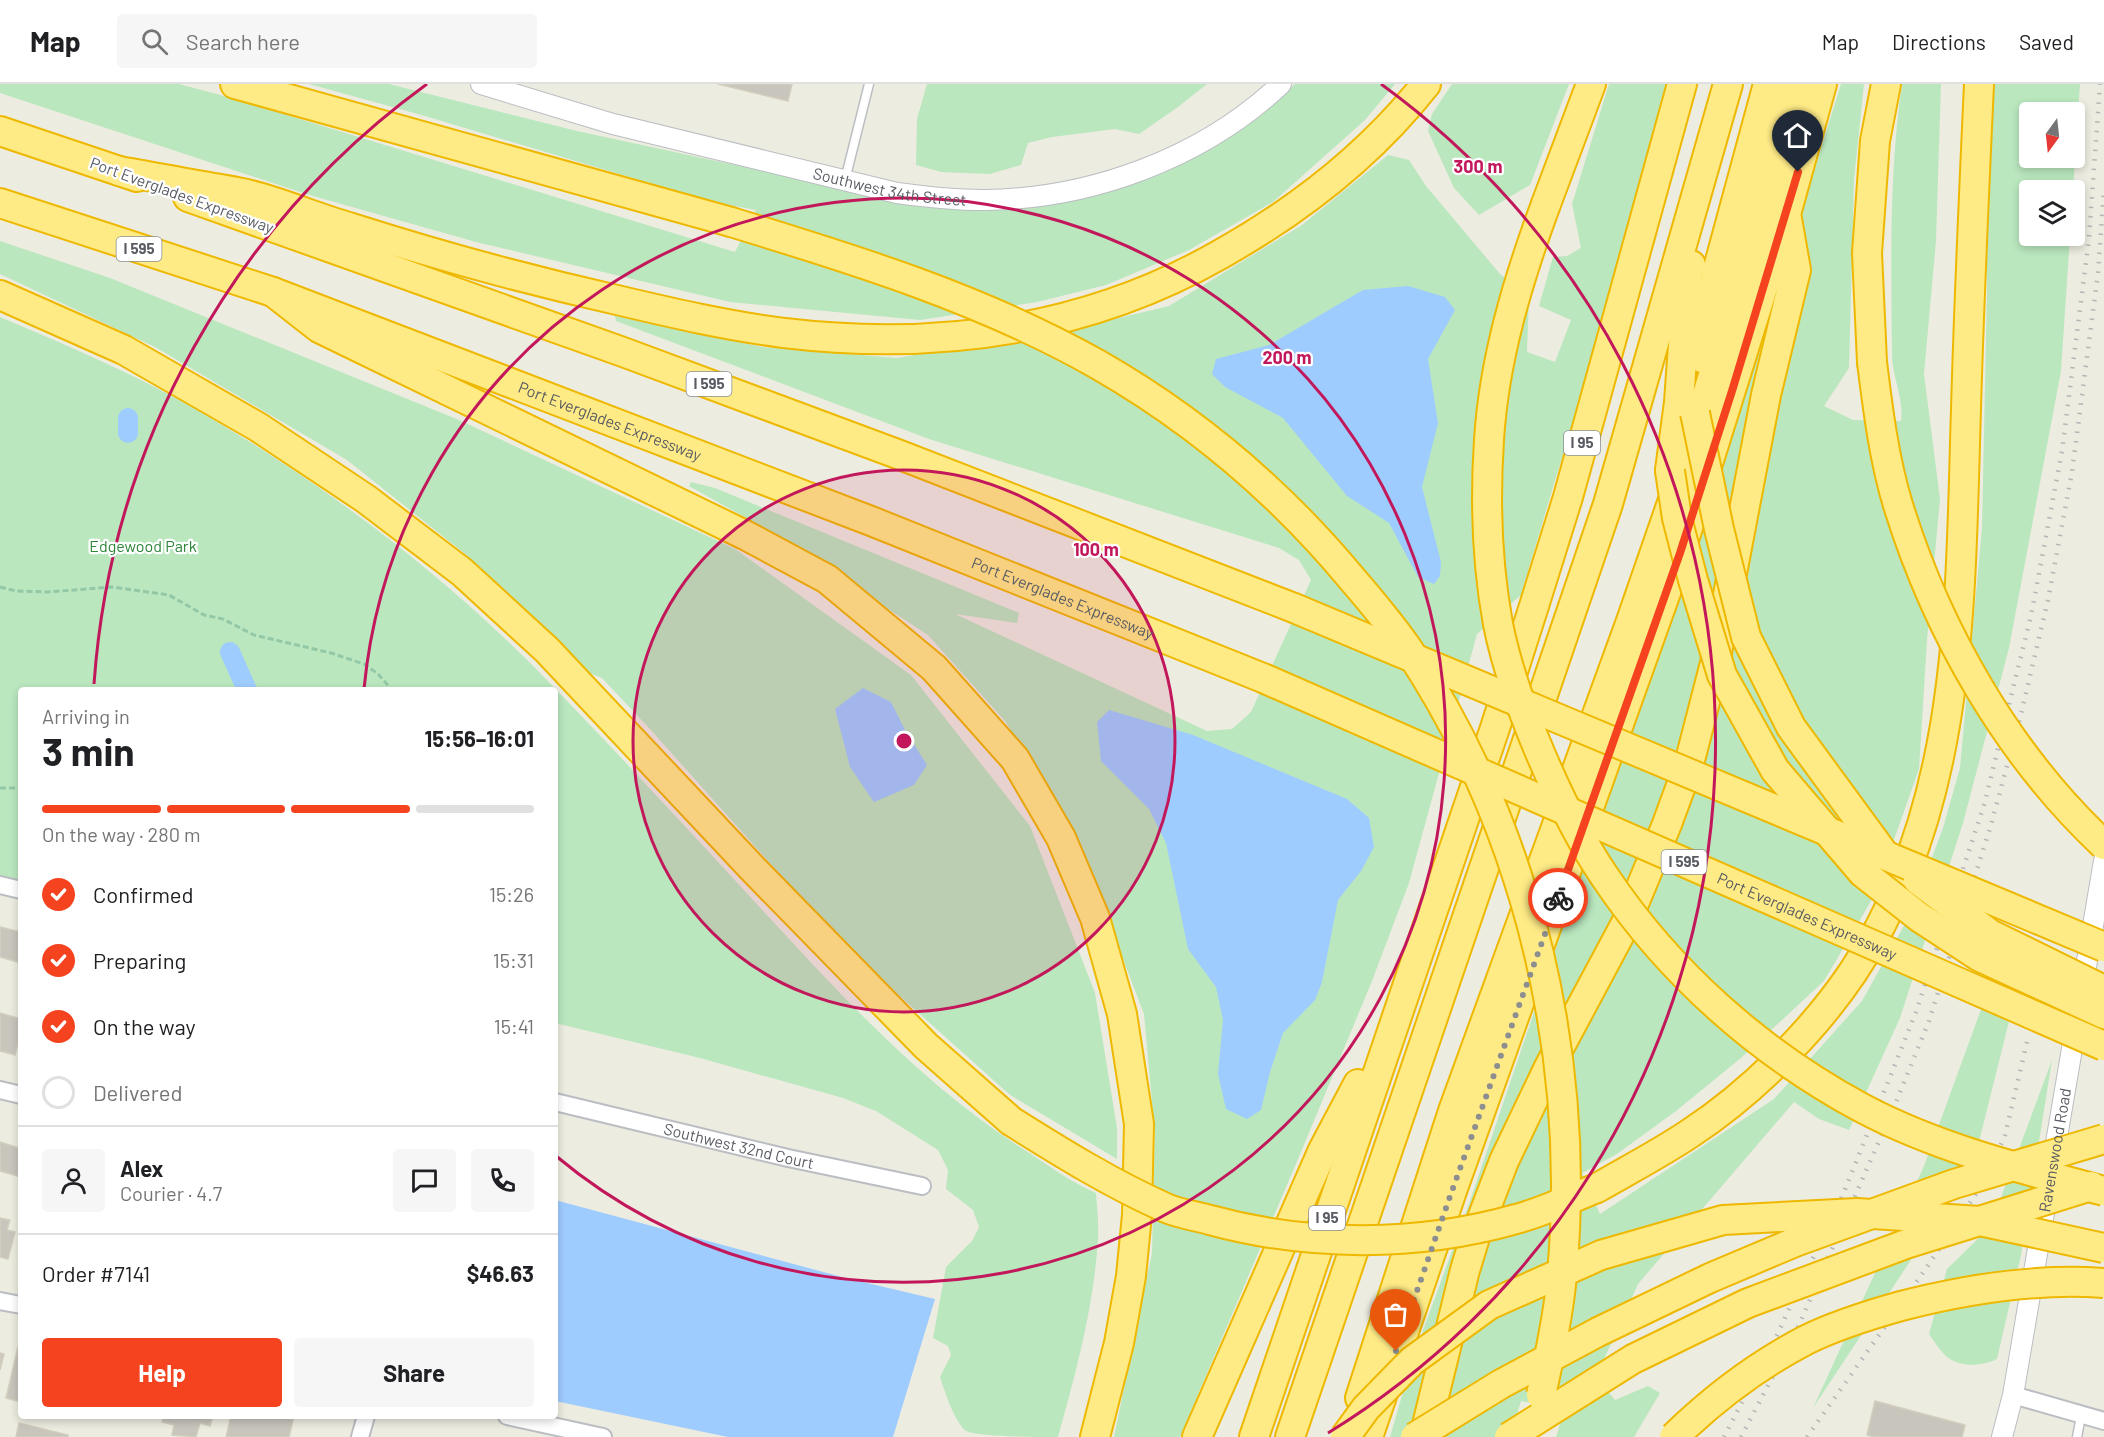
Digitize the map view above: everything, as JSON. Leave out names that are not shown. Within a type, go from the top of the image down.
[{"type":"highway","points":[[235,84],[731,222],[858,261],[973,304],[1096,364],[1187,422],[1237,461],[1281,501],[1329,550],[1406,647],[1442,704],[1468,754],[1494,813],[1530,921],[1548,992],[1562,1096],[1564,1215],[1561,1286],[1553,1343],[1531,1437]]},
{"type":"highway","points":[[119,171],[256,196],[311,216],[442,256],[540,282],[693,317],[782,333],[819,336],[901,339],[976,335],[1060,320],[1174,279],[1212,259],[1288,214],[1324,187],[1385,130],[1426,84]]},
{"type":"highway","points":[[1591,84],[1521,274],[1508,322],[1489,438],[1491,574],[1498,624],[1529,728],[1554,785],[1604,877],[1629,911],[1690,980],[1729,1017],[1788,1063],[1862,1108],[1936,1142],[2104,1191]]},
{"type":"highway","name":"I 95","points":[[1254,1437],[1538,596],[1568,497],[1682,84]]},
{"type":"highway","points":[[1290,1437],[1608,504],[1728,84]]},
{"type":"highway","points":[[1741,84],[1688,274],[1679,402],[1670,471],[1677,518],[1722,675],[1775,770],[1863,873],[1919,917],[1980,957],[2104,1014]]},
{"type":"highway","points":[[1768,84],[1717,272],[1698,376],[1695,413],[1719,529],[1746,637],[1791,727],[1882,853],[1990,933],[2104,990]]},
{"type":"highway","points":[[1346,1437],[1453,1111],[1631,621],[1693,442],[1763,208],[1794,84]]},
{"type":"highway","points":[[1368,1437],[1445,1210],[1680,553],[1786,214],[1822,84]]},
{"type":"highway","points":[[1886,84],[1875,141],[1867,253],[1872,362],[1883,443],[1898,504],[1920,567],[1972,675],[2008,732],[2045,781],[2090,831],[2104,860]]},
{"type":"highway","points":[[0,295],[124,350],[258,427],[366,499],[462,572],[547,650],[753,869],[926,1046],[1011,1122],[1101,1176],[1169,1209],[1234,1226],[1299,1237],[1365,1240],[1451,1234],[1518,1219],[1597,1188],[1690,1133],[1773,1065],[1814,1022],[1852,974],[1897,896],[1924,823],[1938,764],[1950,692],[1957,624],[1962,549],[1979,84]]},
{"type":"highway","name":"Port Everglades Expressway","points":[[0,131],[119,171],[879,447],[1294,608],[2104,946]]},
{"type":"highway","name":"Port Everglades Expressway","points":[[0,203],[273,292],[871,521],[1263,678],[2104,1046]]},
{"type":"highway","points":[[1424,1437],[1465,1270],[1496,1179],[1521,1122],[1626,923],[1664,835],[1689,764],[1715,663],[1766,395],[1796,270],[1786,214]]},
{"type":"highway","points":[[273,292],[319,328],[745,536],[827,579],[934,668],[1015,759],[1061,838],[1095,918],[1122,1014],[1139,1124],[1137,1215],[1131,1276],[1119,1343],[1095,1437]]},
{"type":"highway","points":[[1197,1437],[1323,1150],[1402,999]]},
{"type":"highway","points":[[1415,1437],[1501,1384],[1598,1332],[1710,1278],[1795,1242],[1954,1184],[2104,1139]]},
{"type":"highway","points":[[1509,1437],[1634,1359],[1748,1303],[1906,1244],[2104,1182]]},
{"type":"highway","points":[[1346,1437],[1366,1408],[1412,1361],[1489,1305],[1601,1255],[1723,1220],[1857,1213],[1980,1221],[2104,1248]]},
{"type":"highway","points":[[1674,1437],[1704,1407],[1760,1369],[1807,1340],[1869,1315],[1953,1293],[2008,1285],[2104,1283]]},
{"type":"street","name":"Southwest 34th Street","points":[[481,84],[624,127],[844,181],[897,193],[962,199],[1007,199],[1083,187],[1156,165],[1227,127],[1281,84]]},
{"type":"street","name":"Ravenswood Road","points":[[2002,1437],[2013,1395],[2104,860]]},
{"type":"street","points":[[0,885],[18,889]]},
{"type":"street","points":[[0,1090],[18,1094]]},
{"type":"street","name":"Southwest 32nd Court","points":[[558,1103],[788,1158],[922,1186]]},
{"type":"street","points":[[0,1301],[18,1304]]},
{"type":"street","points":[[2013,1395],[2104,1421]]},
{"type":"street","points":[[360,1437],[365,1419]]},
{"type":"street","points":[[521,1419],[603,1437]]},
{"type":"lane","points":[[844,181],[869,84]]},
{"type":"lane","points":[[2077,1437],[2081,1416]]},
{"type":"path","points":[[0,587],[16,591],[48,592],[112,587],[169,595],[204,615],[223,619],[254,635],[350,658],[378,674],[389,687]]},
{"type":"path","points":[[0,788],[18,788]]},
{"type":"green space","points":[[0,84],[179,84],[735,252],[756,210],[713,202],[425,116],[309,84],[389,84],[577,131],[940,209],[1028,208],[1135,183],[1262,115],[1295,84],[1395,84],[1365,120],[1273,202],[1189,250],[1106,285],[1037,302],[920,320],[730,302],[476,242],[306,194],[0,93]]},
{"type":"green space","points":[[927,84],[1207,84],[1139,134],[1115,129],[1052,137],[1028,143],[1021,165],[990,174],[941,172],[916,165],[917,119]]},
{"type":"green space","points":[[1452,84],[1569,84],[1530,185],[1479,215],[1454,188],[1428,131],[1432,114]]},
{"type":"green space","points":[[1609,84],[1678,84],[1639,218],[1556,477],[1521,595],[1477,634],[1409,883],[1372,981],[1180,1437],[1114,1437],[1152,1253],[1155,1134],[1144,1014],[1076,836],[1005,721],[928,635],[759,525],[689,486],[691,482],[715,488],[1019,613],[1017,623],[955,614],[1207,731],[1232,729],[1251,712],[1311,580],[1299,560],[1279,548],[929,439],[616,321],[615,316],[762,347],[897,358],[1081,327],[1169,306],[1302,225],[1388,155],[1409,160],[1426,186],[1500,274],[1529,297],[1527,352],[1555,362],[1571,320],[1539,306],[1553,257],[1567,256],[1581,248],[1572,204]]},
{"type":"green space","points":[[1841,84],[1864,84],[1854,180],[1849,368],[1824,406],[1853,420],[1901,421],[1901,404],[1893,363],[1892,320],[1892,219],[1898,117],[1902,84],[1941,84],[1936,241],[1924,374],[1940,499],[1927,640],[1919,769],[1874,896],[1824,981],[1741,1058],[1676,1111],[1617,1154],[1582,1173],[1600,1214],[1774,1099],[1862,1001],[1912,911],[1943,828],[1960,768],[1982,528],[1987,291],[1987,84],[2080,84],[2079,102],[2019,102],[2019,168],[2074,168],[2074,180],[2019,180],[2019,246],[2069,246],[2061,371],[2009,648],[1963,823],[1900,1018],[1849,1130],[1819,1119],[1794,1102],[1638,1284],[1596,1377],[1615,1400],[1648,1386],[1660,1393],[1634,1437],[1556,1437],[1565,1409],[1521,1401],[1510,1437],[1390,1437],[1412,1361],[1469,1204],[1648,676],[1718,480]]},
{"type":"green space","points":[[0,241],[110,278],[459,420],[735,549],[911,675],[1030,826],[1095,993],[1117,1128],[1117,1159],[1010,1095],[844,946],[602,678],[589,673],[464,553],[347,460],[155,347],[0,274]]},
{"type":"green space","name":"Edgewood Park","points":[[0,317],[159,389],[278,460],[371,525],[416,560],[501,635],[553,687],[18,687],[18,889],[0,885]]},
{"type":"green space","points":[[558,692],[856,1010],[919,1070],[987,1124],[1077,1184],[1096,1193],[1098,1233],[1093,1289],[1078,1363],[1058,1437],[1010,1436],[966,1431],[950,1406],[940,1377],[951,1355],[948,1346],[933,1338],[946,1267],[972,1241],[979,1227],[973,1210],[946,1189],[948,1170],[938,1150],[876,1111],[843,1098],[700,1058],[558,1024]]},
{"type":"green space","points":[[2011,927],[2021,973],[1973,1166],[1813,1408],[1924,1166]]},
{"type":"green space","points":[[2052,1060],[2021,1255],[1997,1359],[1979,1364],[1959,1363],[1944,1355],[1929,1334],[1947,1269],[1990,1227]]},
{"type":"water","points":[[1408,286],[1445,297],[1455,310],[1428,359],[1438,423],[1422,487],[1441,562],[1440,576],[1434,584],[1418,577],[1389,523],[1347,496],[1283,418],[1225,387],[1212,374],[1216,359],[1269,345],[1363,290]]},
{"type":"water","points":[[863,688],[891,702],[927,765],[914,785],[874,802],[850,767],[835,709]]},
{"type":"water","points":[[1109,710],[1193,735],[1347,799],[1369,818],[1374,847],[1361,871],[1338,900],[1322,982],[1315,1000],[1283,1033],[1261,1110],[1247,1119],[1226,1109],[1218,1074],[1223,1020],[1216,987],[1188,949],[1166,843],[1149,809],[1101,761],[1097,722]]},
{"type":"water","points":[[558,1201],[842,1277],[935,1299],[893,1437],[728,1437],[558,1402]]},
{"type":"building","points":[[718,84],[792,84],[788,101]]},
{"type":"building","points":[[0,927],[18,931],[18,962],[0,957]]},
{"type":"building","points":[[0,1013],[18,1018],[18,1043],[15,1055],[0,1051]]},
{"type":"building","points":[[0,1142],[18,1148],[18,1176],[0,1171]]},
{"type":"building","points":[[0,1218],[10,1220],[7,1230],[15,1232],[8,1259],[0,1257]]},
{"type":"building","points":[[18,1347],[18,1401],[6,1398]]},
{"type":"building","points":[[0,1353],[4,1354],[0,1370]]},
{"type":"building","points":[[1875,1401],[1965,1425],[1962,1437],[1874,1437],[1867,1435]]},
{"type":"building","points":[[162,1419],[212,1419],[210,1426],[200,1423],[196,1437],[172,1435],[174,1425],[162,1422]]},
{"type":"building","points":[[230,1419],[293,1419],[289,1437],[226,1437]]},
{"type":"building","points":[[19,1423],[68,1435],[68,1437],[16,1437]]},
{"type":"waterway","points":[[128,418],[128,433]]},
{"type":"waterway","points":[[230,652],[246,687]]},
{"type":"railway","points":[[1724,1437],[1777,1335],[1844,1192],[1916,1012],[1984,805],[2031,616],[2062,451],[2089,238],[2100,84]]},
{"type":"railway","points":[[1741,1437],[1795,1334],[1896,1102],[1929,1021],[1991,825],[2021,714],[2048,600],[2072,472],[2098,273],[2104,190]]},
{"type":"railway","points":[[1807,1437],[1988,1176],[2005,1135],[2027,1042]]},
{"type":"way so far","points":[[1396,1351],[1558,898]]},
{"type":"route","points":[[1558,898],[1680,553],[1798,172]]}]
